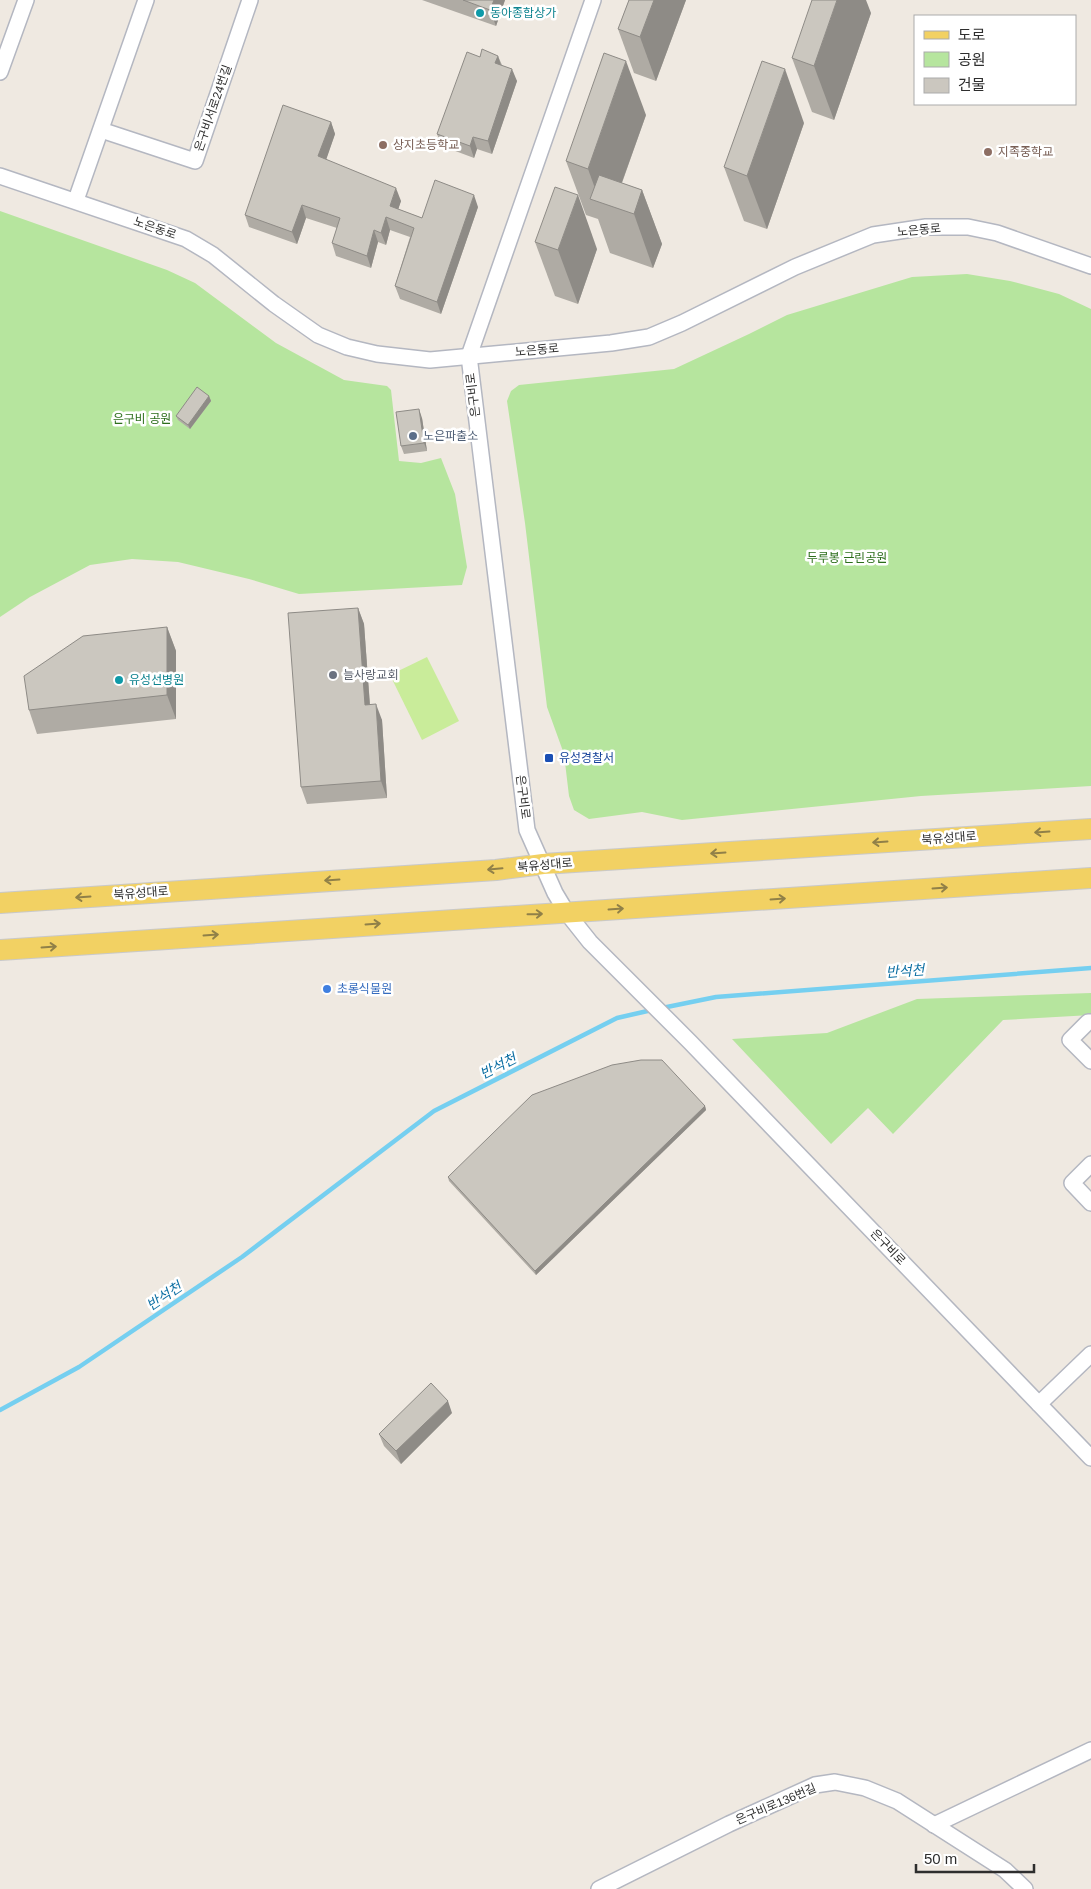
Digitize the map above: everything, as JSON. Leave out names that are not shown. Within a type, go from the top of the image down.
[{"type":"main road","name":"북유성대로","points":[[0,903],[496,870],[543,864],[1091,829]]},
{"type":"main road","points":[[0,950],[1091,878]]},
{"type":"street","points":[[0,72],[26,0]]},
{"type":"street","points":[[76,200],[146,0]]},
{"type":"street","name":"은구비서로24번길","points":[[101,130],[195,161],[250,0]]},
{"type":"street","name":"은구비로","points":[[593,0],[469,356],[527,830],[555,893],[567,913],[590,942],[1091,1458]]},
{"type":"street","name":"노은동로","points":[[0,176],[76,200],[186,239],[213,255],[274,304],[318,335],[347,347],[377,354],[430,360],[611,343],[649,337],[682,323],[795,267],[872,235],[926,227],[968,227],[997,233],[1091,266]]},
{"type":"street","points":[[1091,1022],[1088,1022],[1070,1040],[1091,1061]]},
{"type":"street","points":[[1091,1164],[1072,1182],[1091,1203]]},
{"type":"street","points":[[1039,1404],[1091,1354]]},
{"type":"street","points":[[934,1825],[1091,1750]]},
{"type":"street","name":"은구비로136번길","points":[[599,1889],[729,1824],[815,1785],[835,1782],[864,1788],[897,1801],[1005,1870],[1025,1889]]},
{"type":"green space","name":"은구비 공원","points":[[0,211],[167,270],[195,283],[276,343],[344,380],[387,386],[391,390],[399,461],[421,463],[441,458],[455,494],[467,567],[462,585],[299,594],[249,579],[178,562],[132,559],[90,565],[30,597],[0,617]]},
{"type":"green space","name":"두루봉 근린공원","points":[[967,274],[1010,281],[1059,294],[1091,309],[1091,786],[921,796],[682,820],[642,812],[589,819],[574,810],[569,796],[564,754],[547,707],[525,523],[507,401],[511,391],[519,385],[674,369],[787,315],[912,277]]},
{"type":"green space","points":[[427,657],[459,721],[422,740],[390,675]]},
{"type":"green space","points":[[1091,993],[1091,1015],[1003,1020],[893,1134],[868,1108],[831,1144],[732,1039],[827,1033],[917,999]]},
{"type":"building","points":[[463,0],[494,0],[490,10]]},
{"type":"building","points":[[629,0],[654,0],[640,37],[618,29]]},
{"type":"building","points":[[812,0],[837,0],[814,66],[792,58]]},
{"type":"building","points":[[482,49],[498,56],[495,63],[512,69],[488,141],[473,137],[470,146],[437,134],[467,52],[480,57]]},
{"type":"building","points":[[604,53],[626,61],[588,169],[566,161]]},
{"type":"building","points":[[762,61],[785,69],[747,176],[724,167]]},
{"type":"building","points":[[283,105],[331,122],[318,156],[396,188],[390,206],[422,218],[435,180],[474,195],[437,302],[395,286],[414,228],[386,217],[381,233],[374,230],[367,256],[332,243],[340,218],[302,205],[292,232],[245,215]]},
{"type":"building","points":[[599,175],[642,190],[634,214],[590,199]]},
{"type":"building","points":[[555,187],[578,195],[558,250],[535,242]]},
{"type":"building","points":[[197,387],[209,396],[188,425],[176,416]]},
{"type":"building","name":"노은파출소","points":[[419,409],[424,443],[401,446],[396,412]]},
{"type":"building","name":"늘사랑교회","points":[[358,608],[365,705],[376,704],[381,781],[301,787],[288,613]]},
{"type":"building","points":[[167,627],[167,695],[29,710],[24,676],[83,636]]},
{"type":"building","points":[[641,1060],[662,1060],[705,1106],[535,1271],[448,1177],[532,1095],[612,1065]]},
{"type":"building","points":[[431,1383],[448,1401],[396,1451],[379,1434]]},
{"type":"waterway","name":"반석천","points":[[662,1008],[716,997],[1091,968]]},
{"type":"waterway","name":"반석천","points":[[0,1410],[79,1367],[242,1257],[434,1111],[617,1018],[652,1010]]},
{"type":"place","name":"동아종합상가","points":[[480,13]]},
{"type":"place","name":"상지초등학교","points":[[383,145]]},
{"type":"place","name":"지족중학교","points":[[988,152]]},
{"type":"place","name":"노은파출소","points":[[413,436]]},
{"type":"place","name":"늘사랑교회","points":[[333,675]]},
{"type":"place","name":"유성선병원","points":[[119,680]]},
{"type":"place","name":"유성경찰서","points":[[549,758]]},
{"type":"place","name":"초롱식물원","points":[[327,989]]}]
